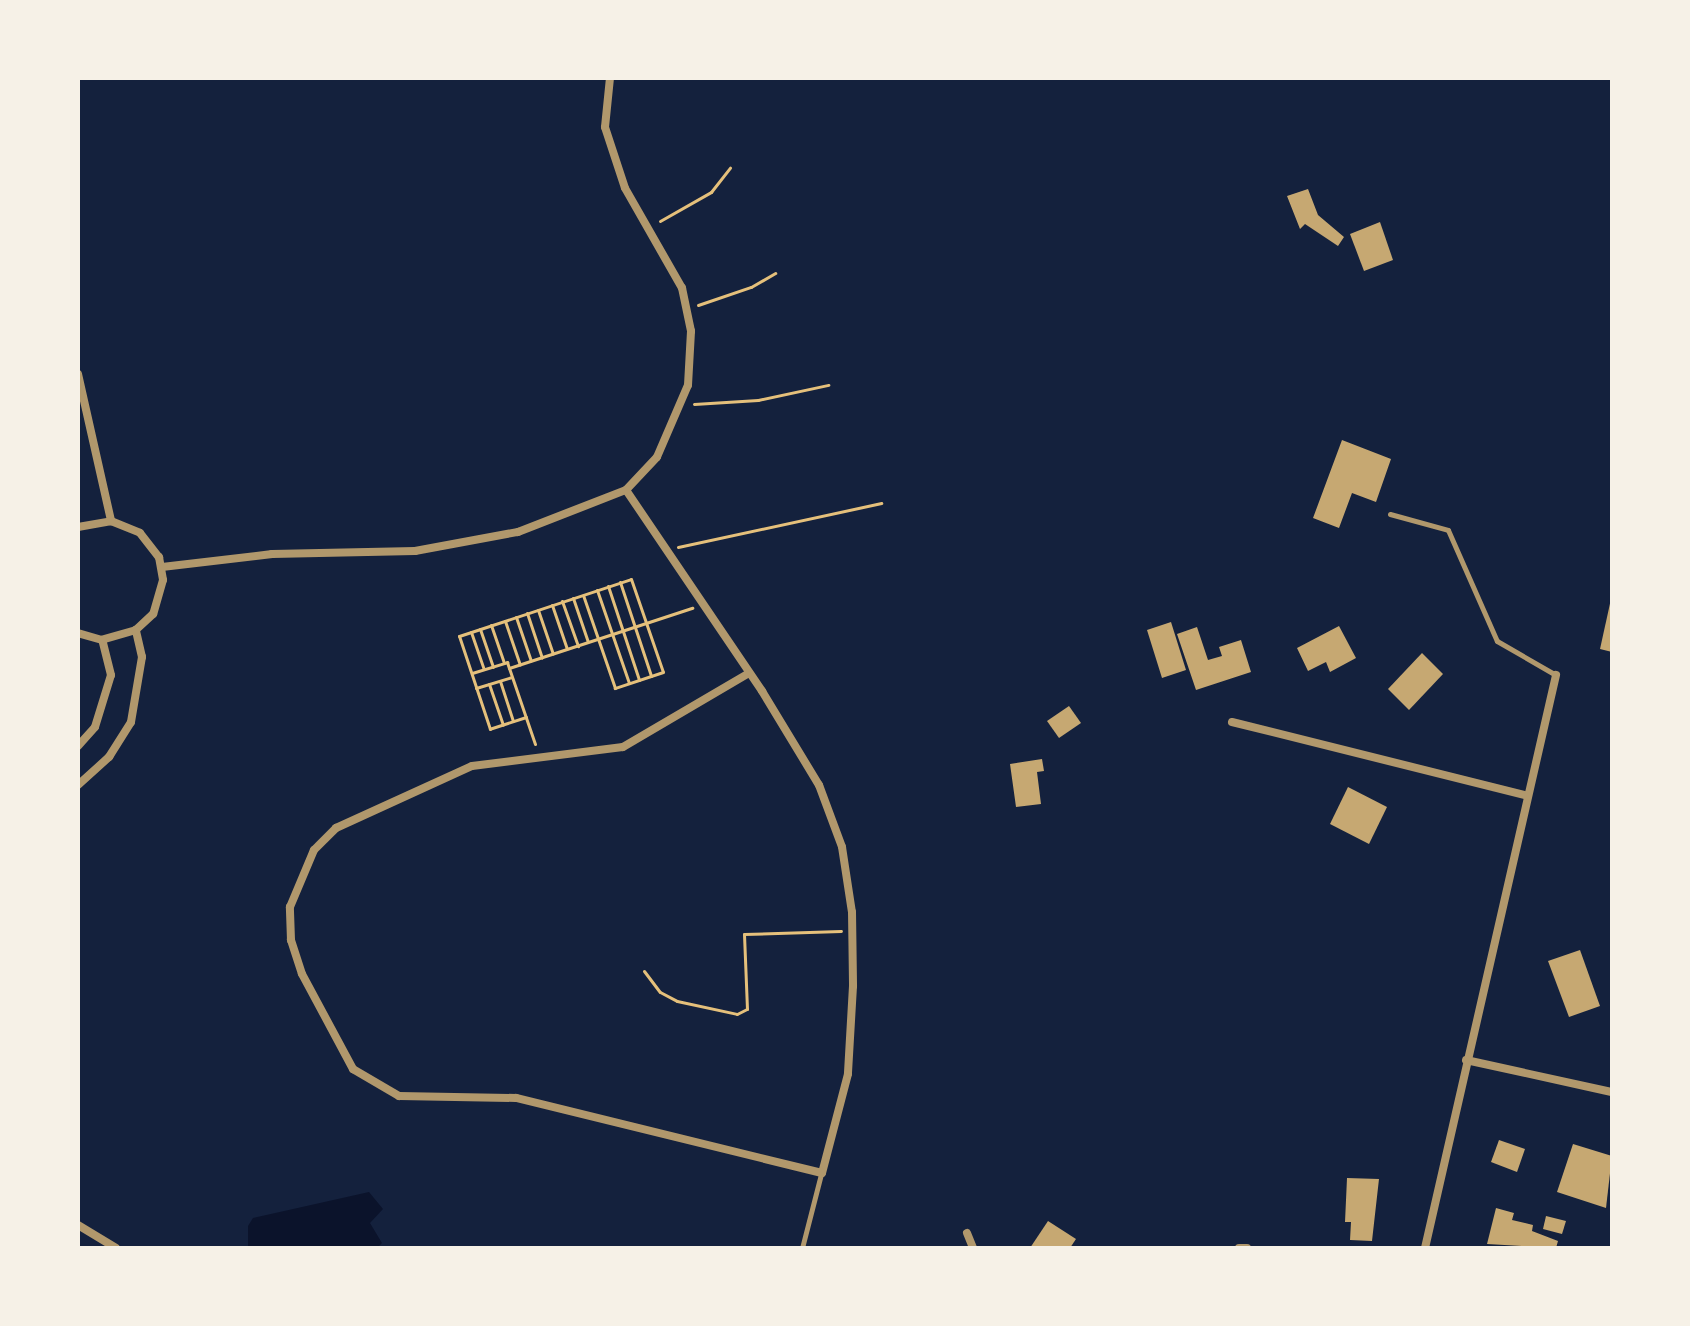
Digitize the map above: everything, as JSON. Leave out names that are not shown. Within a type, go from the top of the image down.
[{"type":"street","points":[[162,567],[272,554],[415,551],[518,532],[626,490],[657,457],[682,404],[690,345],[686,309],[682,288],[650,227],[625,188],[605,127],[610,78]]},
{"type":"street","points":[[78,374],[111,521]]},
{"type":"street","points":[[626,490],[749,673],[819,785],[842,847],[853,930],[848,1074],[822,1173],[516,1098],[399,1096],[353,1069],[302,974],[291,940],[290,907],[314,850],[336,828],[472,766],[623,747],[749,673]]},
{"type":"street","points":[[78,633],[102,640],[136,630],[159,603],[162,567],[140,533],[111,521],[79,523]]},
{"type":"street","points":[[78,785],[109,757],[131,722],[142,657],[136,630]]},
{"type":"street","points":[[78,746],[95,727],[111,675],[102,640]]},
{"type":"street","points":[[1425,1248],[1556,675]]},
{"type":"street","points":[[1232,722],[1528,796]]},
{"type":"street","points":[[1466,1060],[1612,1092]]},
{"type":"street","points":[[78,1225],[116,1248]]},
{"type":"street","points":[[967,1233],[973,1248]]},
{"type":"street","points":[[1239,1248],[1247,1248]]},
{"type":"lane","points":[[1390,514],[1448,530],[1497,641],[1556,675]]},
{"type":"lane","points":[[802,1248],[822,1173]]},
{"type":"path","points":[[650,227],[711,192],[730,168]]},
{"type":"path","points":[[686,309],[751,287],[775,273]]},
{"type":"path","points":[[682,404],[758,400],[828,385]]},
{"type":"path","points":[[667,550],[881,503]]},
{"type":"path","points":[[526,717],[490,729],[459,636],[631,579],[663,672],[615,688],[583,595]]},
{"type":"path","points":[[620,582],[651,676]]},
{"type":"path","points":[[608,586],[639,680]]},
{"type":"path","points":[[597,590],[629,683]]},
{"type":"path","points":[[573,598],[588,642]]},
{"type":"path","points":[[562,601],[578,646]]},
{"type":"path","points":[[509,668],[703,604]]},
{"type":"path","points":[[552,605],[567,649]]},
{"type":"path","points":[[538,610],[553,654]]},
{"type":"path","points":[[527,613],[542,658]]},
{"type":"path","points":[[516,617],[531,661]]},
{"type":"path","points":[[505,621],[520,665]]},
{"type":"path","points":[[491,625],[539,756]]},
{"type":"path","points":[[480,629],[493,667]]},
{"type":"path","points":[[471,632],[484,669]]},
{"type":"path","points":[[471,674],[504,663]]},
{"type":"path","points":[[476,688],[512,676]]},
{"type":"path","points":[[500,681],[513,721]]},
{"type":"path","points":[[489,684],[503,725]]},
{"type":"path","points":[[644,971],[660,992],[677,1001],[737,1014],[747,1009],[744,934],[853,930]]},
{"type":"water","points":[[369,1192],[383,1209],[370,1223],[382,1243],[377,1248],[248,1248],[248,1226],[253,1218]]},
{"type":"building","points":[[1308,189],[1318,215],[1344,237],[1338,246],[1305,224],[1300,229],[1287,196]]},
{"type":"building","points":[[1380,222],[1393,260],[1364,271],[1350,234]]},
{"type":"building","points":[[1342,440],[1391,459],[1376,502],[1352,493],[1339,528],[1313,518]]},
{"type":"building","points":[[1612,599],[1612,652],[1600,649]]},
{"type":"building","points":[[1171,622],[1186,670],[1162,678],[1147,630]]},
{"type":"building","points":[[1339,626],[1356,658],[1330,672],[1326,662],[1308,671],[1297,648]]},
{"type":"building","points":[[1197,627],[1208,660],[1222,656],[1219,647],[1241,640],[1251,672],[1196,690],[1177,634]]},
{"type":"building","points":[[1422,653],[1443,674],[1409,710],[1388,689]]},
{"type":"building","points":[[1069,706],[1081,723],[1059,738],[1047,721]]},
{"type":"building","points":[[1042,759],[1044,771],[1037,772],[1041,804],[1016,807],[1010,764]]},
{"type":"building","points":[[1348,787],[1387,807],[1369,844],[1330,824]]},
{"type":"building","points":[[1580,950],[1600,1006],[1569,1017],[1548,961]]},
{"type":"building","points":[[1499,1140],[1525,1149],[1517,1172],[1491,1162]]},
{"type":"building","points":[[1573,1144],[1612,1156],[1606,1208],[1557,1192]]},
{"type":"building","points":[[1347,1178],[1379,1179],[1372,1241],[1350,1240],[1351,1222],[1345,1222]]},
{"type":"building","points":[[1496,1208],[1514,1213],[1512,1220],[1533,1225],[1532,1231],[1558,1241],[1556,1248],[1487,1244]]},
{"type":"building","points":[[1546,1216],[1566,1221],[1562,1234],[1543,1229]]},
{"type":"building","points":[[1048,1221],[1076,1239],[1070,1248],[1030,1248]]}]
